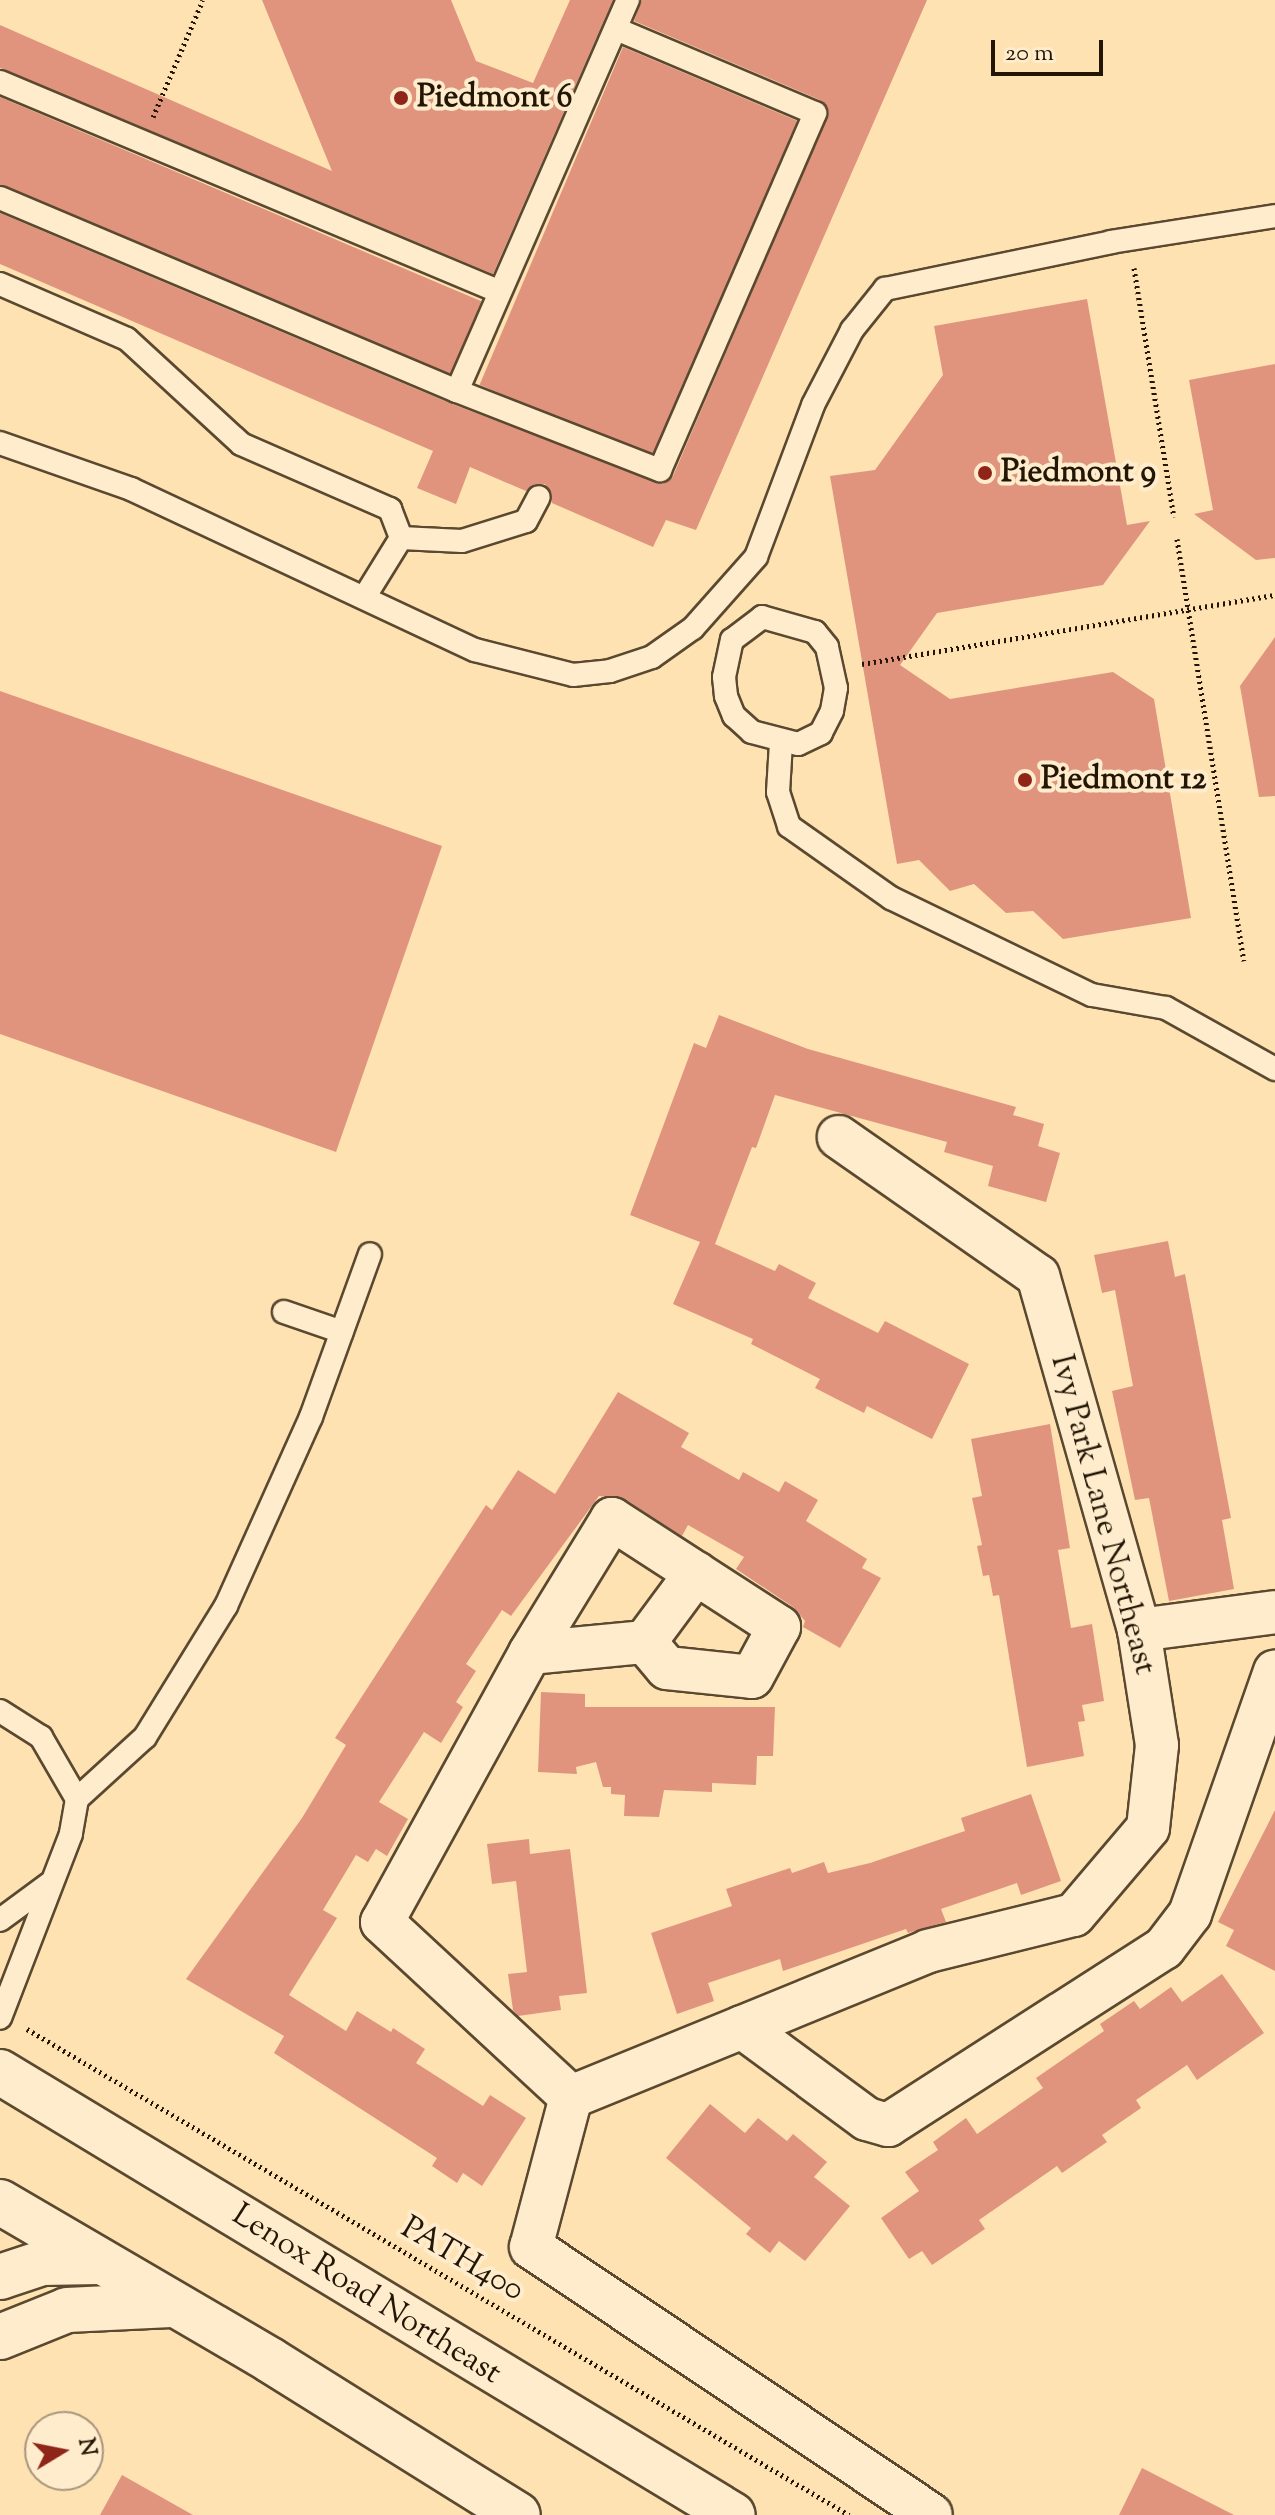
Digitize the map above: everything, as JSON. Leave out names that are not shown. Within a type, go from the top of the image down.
[{"type":"main road","name":"Lenox Road Northeast","points":[[0,2072],[733,2515]]},
{"type":"main road","points":[[0,2202],[171,2305],[270,2360],[518,2515]]},
{"type":"main road","points":[[0,2277],[42,2263],[99,2262]]},
{"type":"main road","points":[[0,2337],[67,2310],[171,2305]]},
{"type":"street","name":"Ivy Park Lane Northeast","points":[[571,2097],[928,1951],[1074,1915],[1148,1828],[1157,1745],[1139,1630],[1038,1276],[839,1137]]},
{"type":"street","points":[[645,1642],[667,1668],[752,1677],[779,1627],[612,1519],[530,1653],[382,1922],[571,2097],[531,2247],[931,2515]]},
{"type":"street","points":[[530,1653],[645,1642],[696,1573]]},
{"type":"street","points":[[1139,1630],[1275,1612]]},
{"type":"street","points":[[742,2027],[867,2119],[888,2125],[1164,1948],[1190,1914],[1275,1671]]},
{"type":"street","points":[[1140,1838],[1210,1856]]},
{"type":"lane","points":[[457,391],[498,291],[628,0]]},
{"type":"lane","points":[[0,198],[457,391],[660,470],[815,113],[616,29]]},
{"type":"lane","points":[[0,82],[498,291]]},
{"type":"lane","points":[[0,443],[131,489],[475,650],[573,675],[610,671],[652,657],[702,617],[756,557],[813,405],[852,330],[885,289],[1129,239],[1275,216]]},
{"type":"lane","points":[[0,284],[127,339],[241,444],[390,509],[401,538]]},
{"type":"lane","points":[[401,538],[475,537],[526,521],[539,497]]},
{"type":"lane","points":[[364,598],[401,538]]},
{"type":"lane","points":[[702,617],[732,640]]},
{"type":"lane","points":[[762,617],[815,632],[827,647],[832,668],[832,711],[821,733],[798,744],[781,743],[752,732],[734,716],[724,677],[732,640],[762,617]]},
{"type":"lane","points":[[781,743],[778,792],[789,826],[891,898],[1092,995],[1166,1008],[1275,1069]]},
{"type":"lane","points":[[0,2018],[71,1834],[77,1799],[145,1737],[226,1606],[342,1332],[370,1254]]},
{"type":"lane","points":[[284,1312],[342,1332]]},
{"type":"lane","points":[[0,1711],[41,1737],[77,1799]]},
{"type":"lane","points":[[0,1920],[50,1884]]},
{"type":"path","points":[[142,142],[203,0]]},
{"type":"path","points":[[1129,239],[1174,517]]},
{"type":"path","points":[[1177,539],[1244,961]]},
{"type":"path","points":[[832,668],[1275,595]]},
{"type":"path","name":"PATH400","points":[[51,2045],[849,2515]]},
{"type":"building","points":[[262,0],[451,0],[476,61],[533,83],[570,0],[613,0],[493,274],[0,68],[0,25],[332,171]]},
{"type":"building","points":[[642,0],[927,0],[696,530],[666,520],[653,547],[552,503],[545,484],[532,485],[526,491],[470,467],[456,504],[417,488],[433,451],[0,264],[0,213],[452,404],[663,484],[673,476],[829,112],[820,100],[634,21]]},
{"type":"building","points":[[623,47],[797,121],[654,459],[480,385]]},
{"type":"building","points":[[0,97],[481,301],[447,381],[0,192]]},
{"type":"building","points":[[1087,299],[1127,525],[1150,521],[1103,585],[937,613],[900,665],[950,699],[1113,672],[1154,699],[1191,918],[1063,939],[1033,911],[1006,913],[974,884],[950,891],[919,860],[897,864],[830,476],[875,470],[943,375],[934,326]]},
{"type":"building","points":[[1275,364],[1275,558],[1256,560],[1194,514],[1213,510],[1189,380]]},
{"type":"building","points":[[1275,637],[1275,796],[1259,797],[1240,686]]},
{"type":"building","points":[[0,691],[442,846],[336,1152],[0,1034]]},
{"type":"building","points":[[719,1015],[808,1049],[1016,1107],[1013,1115],[1044,1124],[1038,1146],[1060,1153],[1046,1202],[988,1186],[993,1166],[944,1152],[947,1142],[775,1095],[715,1244],[775,1271],[779,1264],[816,1283],[808,1298],[878,1333],[885,1321],[969,1364],[932,1439],[867,1406],[864,1413],[815,1388],[820,1379],[751,1344],[753,1339],[673,1304],[700,1242],[630,1215],[694,1043],[706,1048]]},
{"type":"building","points":[[1168,1241],[1175,1277],[1185,1274],[1231,1518],[1222,1520],[1234,1589],[1169,1601],[1149,1498],[1135,1500],[1112,1391],[1133,1386],[1115,1290],[1102,1293],[1094,1255]]},
{"type":"building","points":[[618,1392],[689,1433],[681,1447],[739,1480],[743,1472],[779,1492],[785,1481],[818,1500],[806,1521],[867,1559],[862,1568],[881,1578],[840,1648],[803,1627],[805,1621],[793,1607],[736,1569],[744,1557],[688,1525],[682,1536],[625,1499],[599,1496],[511,1616],[502,1610],[466,1664],[476,1671],[456,1702],[463,1707],[441,1743],[424,1732],[379,1802],[408,1819],[387,1856],[376,1849],[368,1862],[356,1855],[323,1910],[337,1918],[289,1995],[346,2031],[357,2011],[391,2032],[393,2028],[425,2049],[416,2063],[483,2106],[490,2095],[526,2118],[482,2186],[463,2173],[457,2183],[432,2166],[437,2158],[274,2053],[284,2036],[186,1979],[302,1818],[346,1745],[335,1738],[486,1505],[492,1510],[518,1470],[555,1494]]},
{"type":"building","points":[[1050,1424],[1070,1548],[1058,1550],[1071,1628],[1092,1624],[1104,1701],[1082,1705],[1085,1721],[1078,1722],[1084,1756],[1027,1767],[999,1595],[993,1596],[989,1575],[983,1576],[977,1546],[982,1545],[972,1498],[982,1496],[971,1439]]},
{"type":"building","points":[[541,1692],[585,1694],[585,1707],[775,1707],[773,1756],[757,1756],[756,1785],[712,1783],[712,1792],[664,1790],[659,1817],[624,1816],[625,1795],[611,1794],[611,1787],[603,1787],[596,1762],[576,1767],[577,1774],[538,1772]]},
{"type":"building","points":[[1031,1794],[1061,1881],[1021,1895],[1017,1883],[941,1909],[946,1922],[908,1933],[906,1929],[783,1971],[780,1959],[708,1983],[714,2001],[677,2014],[651,1933],[732,1906],[726,1889],[790,1868],[792,1873],[824,1862],[828,1873],[870,1863],[965,1831],[961,1818]]},
{"type":"building","points":[[1275,1810],[1275,1971],[1226,1946],[1234,1930],[1218,1922]]},
{"type":"building","points":[[529,1839],[530,1854],[570,1849],[587,1993],[559,1996],[561,2010],[518,2016],[513,2010],[508,1974],[527,1972],[516,1881],[492,1884],[487,1844]]},
{"type":"building","points":[[1222,1974],[1264,2033],[1197,2080],[1187,2065],[1136,2100],[1141,2108],[1102,2135],[1107,2142],[1062,2173],[1057,2166],[979,2220],[985,2229],[932,2265],[922,2251],[909,2259],[881,2218],[919,2191],[905,2172],[938,2150],[933,2142],[966,2118],[977,2134],[1043,2088],[1036,2078],[1104,2031],[1100,2024],[1134,2001],[1140,2009],[1171,1987],[1182,2002]]},
{"type":"building","points":[[710,2104],[745,2133],[758,2118],[787,2141],[793,2134],[827,2162],[814,2177],[850,2206],[805,2261],[779,2241],[770,2253],[746,2234],[751,2228],[666,2158]]},
{"type":"building","points":[[1142,2468],[1234,2515],[1119,2515]]},
{"type":"building","points":[[122,2475],[193,2515],[100,2515]]},
{"type":"place","name":"Piedmont 6","points":[[401,98]]},
{"type":"place","name":"Piedmont 9","points":[[985,473]]},
{"type":"place","name":"Piedmont 12","points":[[1025,780]]}]
